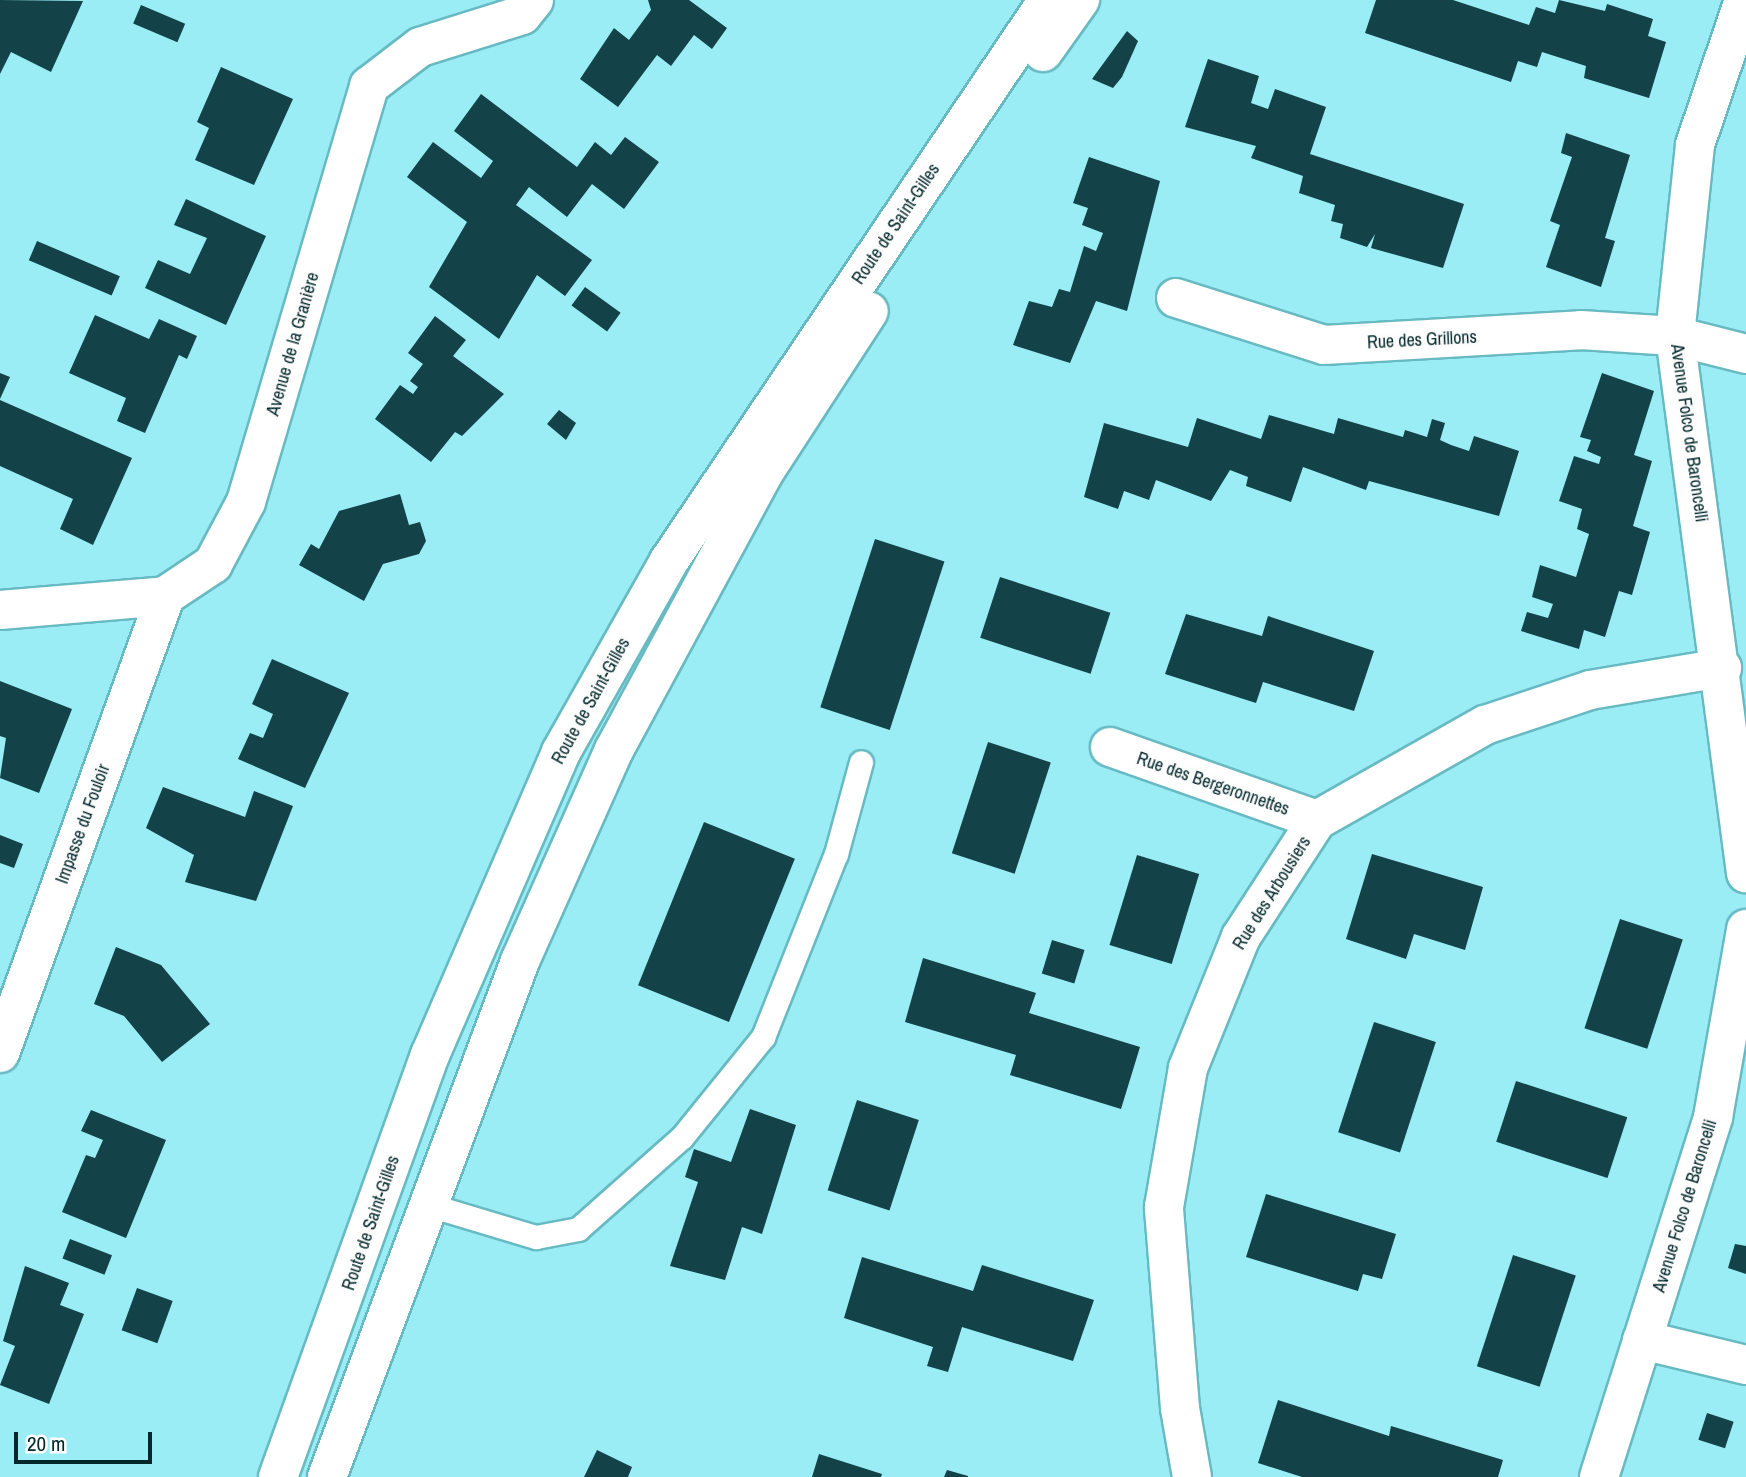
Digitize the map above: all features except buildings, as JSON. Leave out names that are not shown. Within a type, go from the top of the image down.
[{"type":"street","name":"Avenue de la Granière","points":[[0,610],[165,596],[213,564],[246,502],[369,86],[420,47],[522,15],[534,0]]},
{"type":"street","name":"Route de Saint-Gilles","points":[[278,1477],[467,970],[561,752],[670,561],[1048,0]]},
{"type":"street","name":"Route de Saint-Gilles","points":[[327,1477],[520,961],[621,738],[763,474],[1080,0]]},
{"type":"street","name":"Avenue Folco de Baroncelli","points":[[1744,0],[1695,145],[1675,336],[1722,668],[1746,873]]},
{"type":"street","name":"Rue des Grillons","points":[[1176,298],[1324,345],[1581,330],[1675,336],[1746,354]]},
{"type":"street","name":"Impasse du Fouloir","points":[[0,1053],[165,596]]},
{"type":"street","name":"Rue des Arbousiers","points":[[1192,1477],[1180,1408],[1164,1207],[1188,1068],[1241,937],[1317,820],[1485,725],[1590,690],[1722,668]]},
{"type":"street","name":"Rue des Bergeronnettes","points":[[1110,747],[1317,820]]},
{"type":"street","name":"Avenue Folco de Baroncelli","points":[[1599,1477],[1713,1117],[1746,929]]},
{"type":"street","points":[[429,1205],[407,1195],[470,1010],[467,970]]},
{"type":"street","points":[[301,1477],[330,1400],[337,1320]]},
{"type":"street","points":[[1642,1340],[1746,1365]]},
{"type":"lane","points":[[429,1205],[536,1237],[578,1230],[682,1137],[763,1037],[831,866],[861,762]]}]
